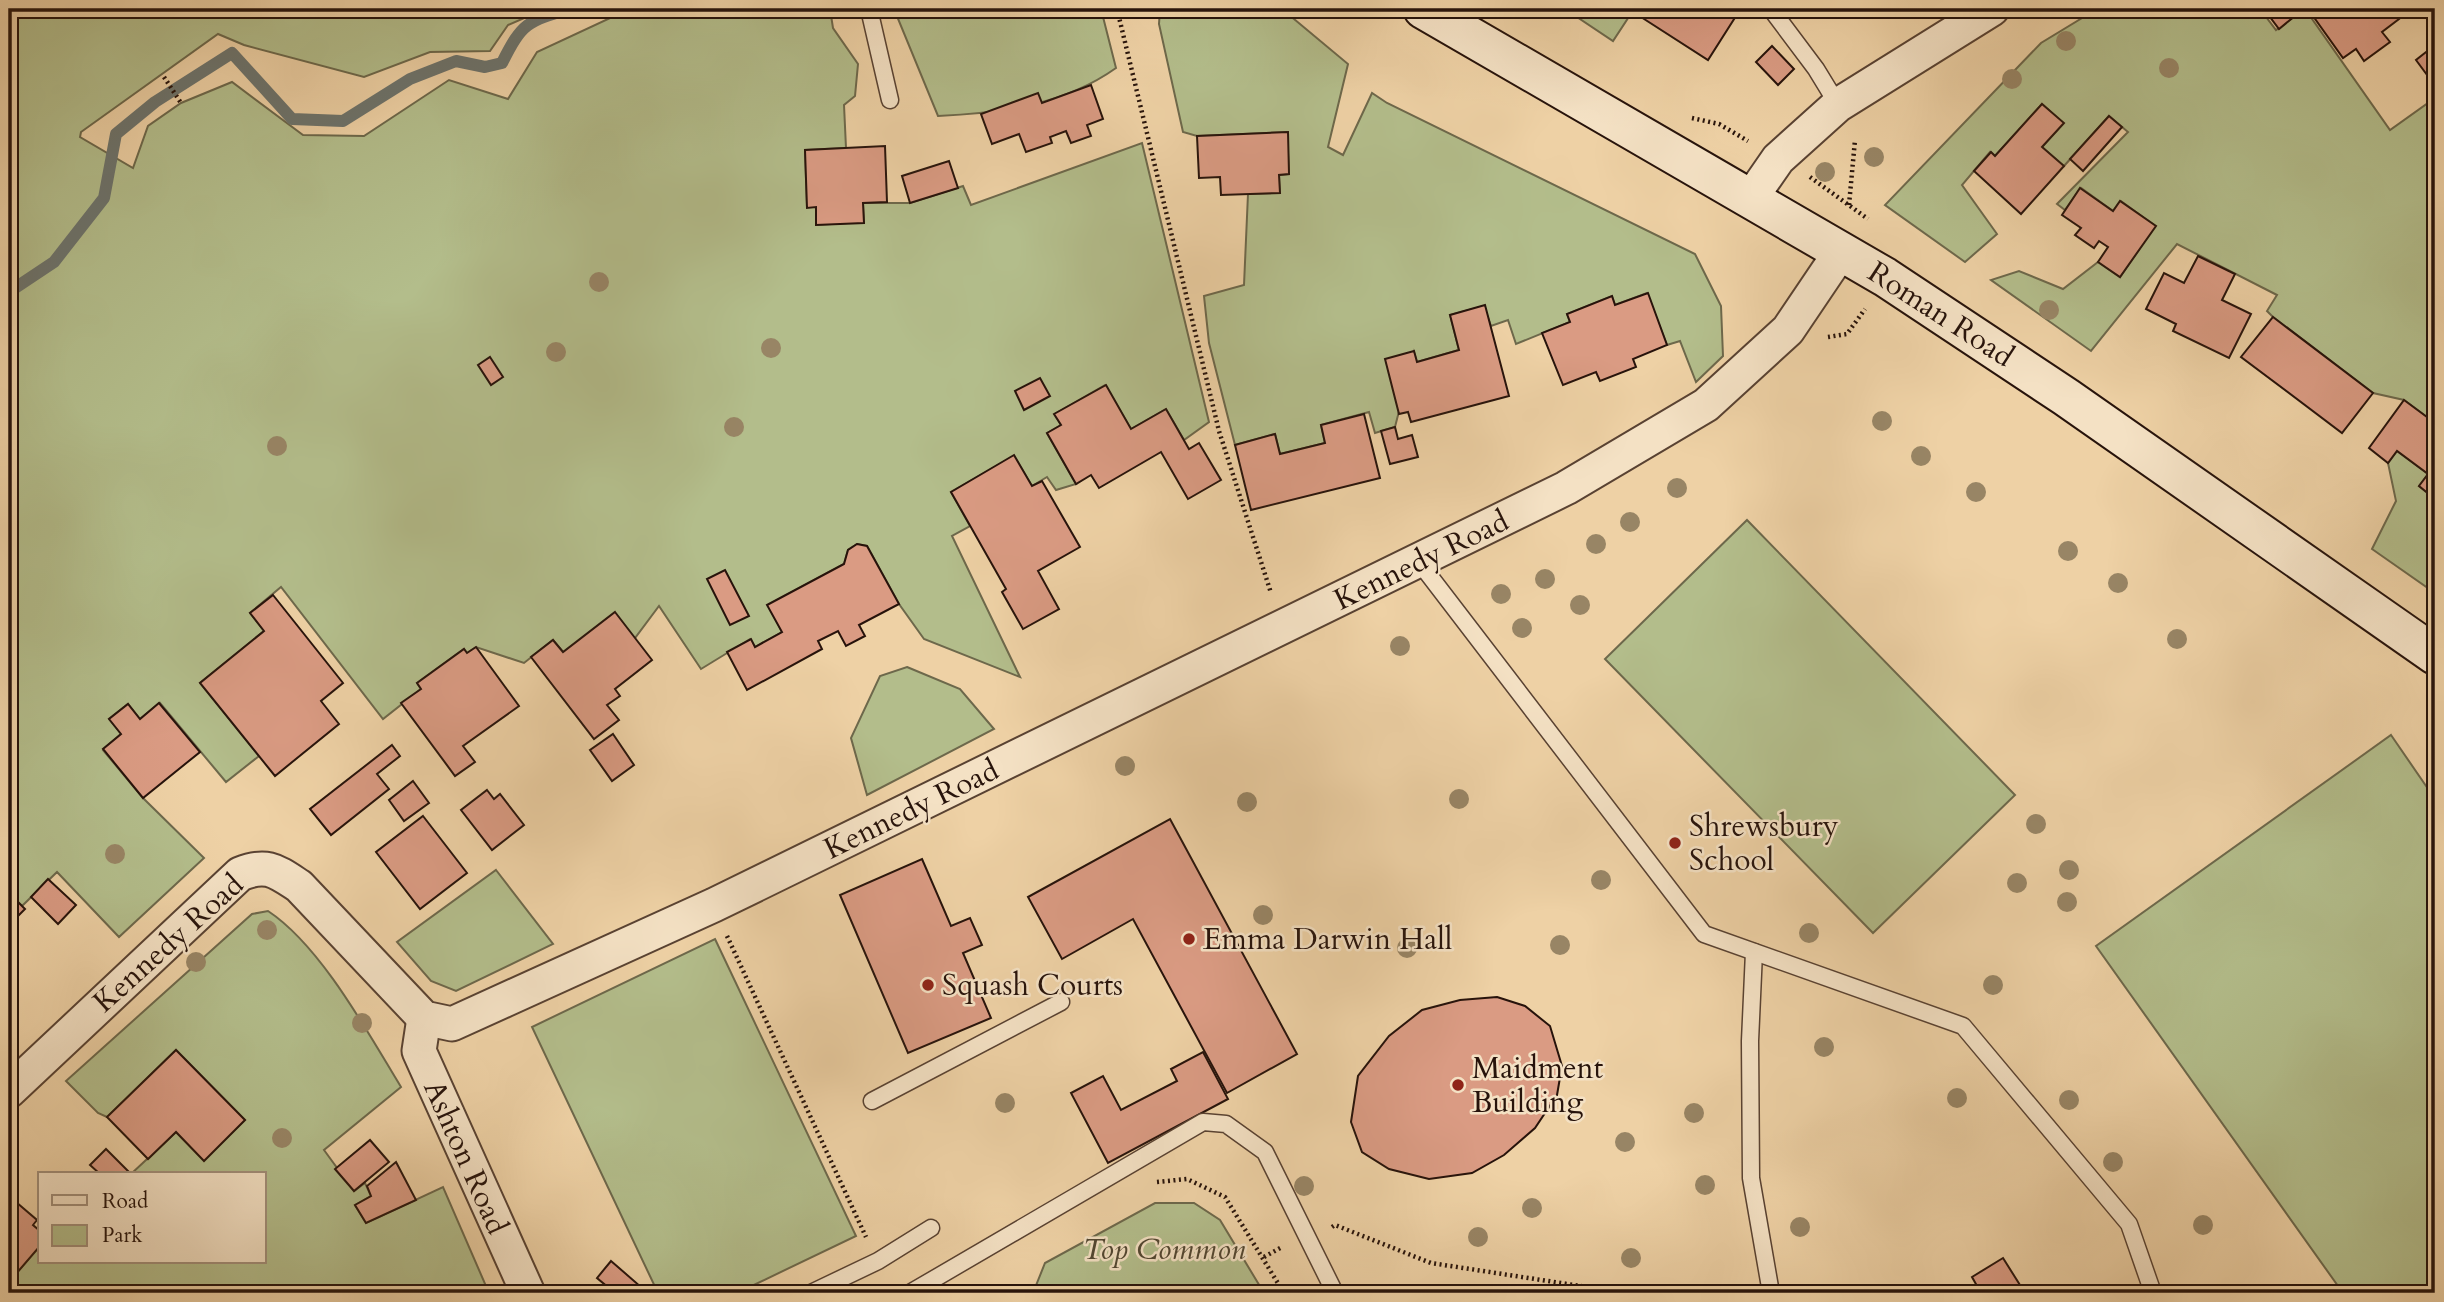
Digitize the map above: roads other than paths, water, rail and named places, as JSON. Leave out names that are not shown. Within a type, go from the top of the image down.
[{"type":"main road","name":"Roman Road","points":[[1423,9],[1842,250],[2066,397],[2435,655]]},
{"type":"street","points":[[1751,198],[1778,159],[1848,97],[1992,9]]},
{"type":"street","name":"Kennedy Road","points":[[9,1091],[240,874],[256,867],[275,870],[299,886],[424,1018],[452,1024],[714,905],[1566,488],[1706,405],[1788,330],[1842,250]]},
{"type":"street","name":"Ashton Road","points":[[424,1018],[419,1051],[528,1293]]},
{"type":"lane","points":[[869,9],[890,100]]},
{"type":"lane","points":[[1771,9],[1816,69],[1848,97]]},
{"type":"lane","points":[[1419,562],[1704,934],[1963,1026],[2129,1224],[2153,1293]]},
{"type":"lane","points":[[1754,952],[1749,1041],[1751,1178],[1771,1293]]},
{"type":"lane","points":[[872,1101],[1061,1002]]},
{"type":"lane","points":[[910,1293],[1203,1122],[1226,1124],[1265,1152],[1335,1293]]},
{"type":"lane","points":[[811,1293],[877,1261],[931,1228]]},
{"type":"waterway","points":[[9,292],[54,262],[104,198],[116,134],[155,102],[232,53],[292,119],[343,121],[410,79],[456,61],[485,67],[502,63],[515,39],[527,26],[544,17],[570,9]]},
{"type":"place","name":"Shrewsbury School","points":[[1675,843]]},
{"type":"place","name":"Emma Darwin Hall","points":[[1189,939]]},
{"type":"place","name":"Squash Courts","points":[[928,985]]},
{"type":"place","name":"Maidment Building","points":[[1458,1085]]},
{"type":"park label","name":"Top Common","points":[[1164,1249]]}]
